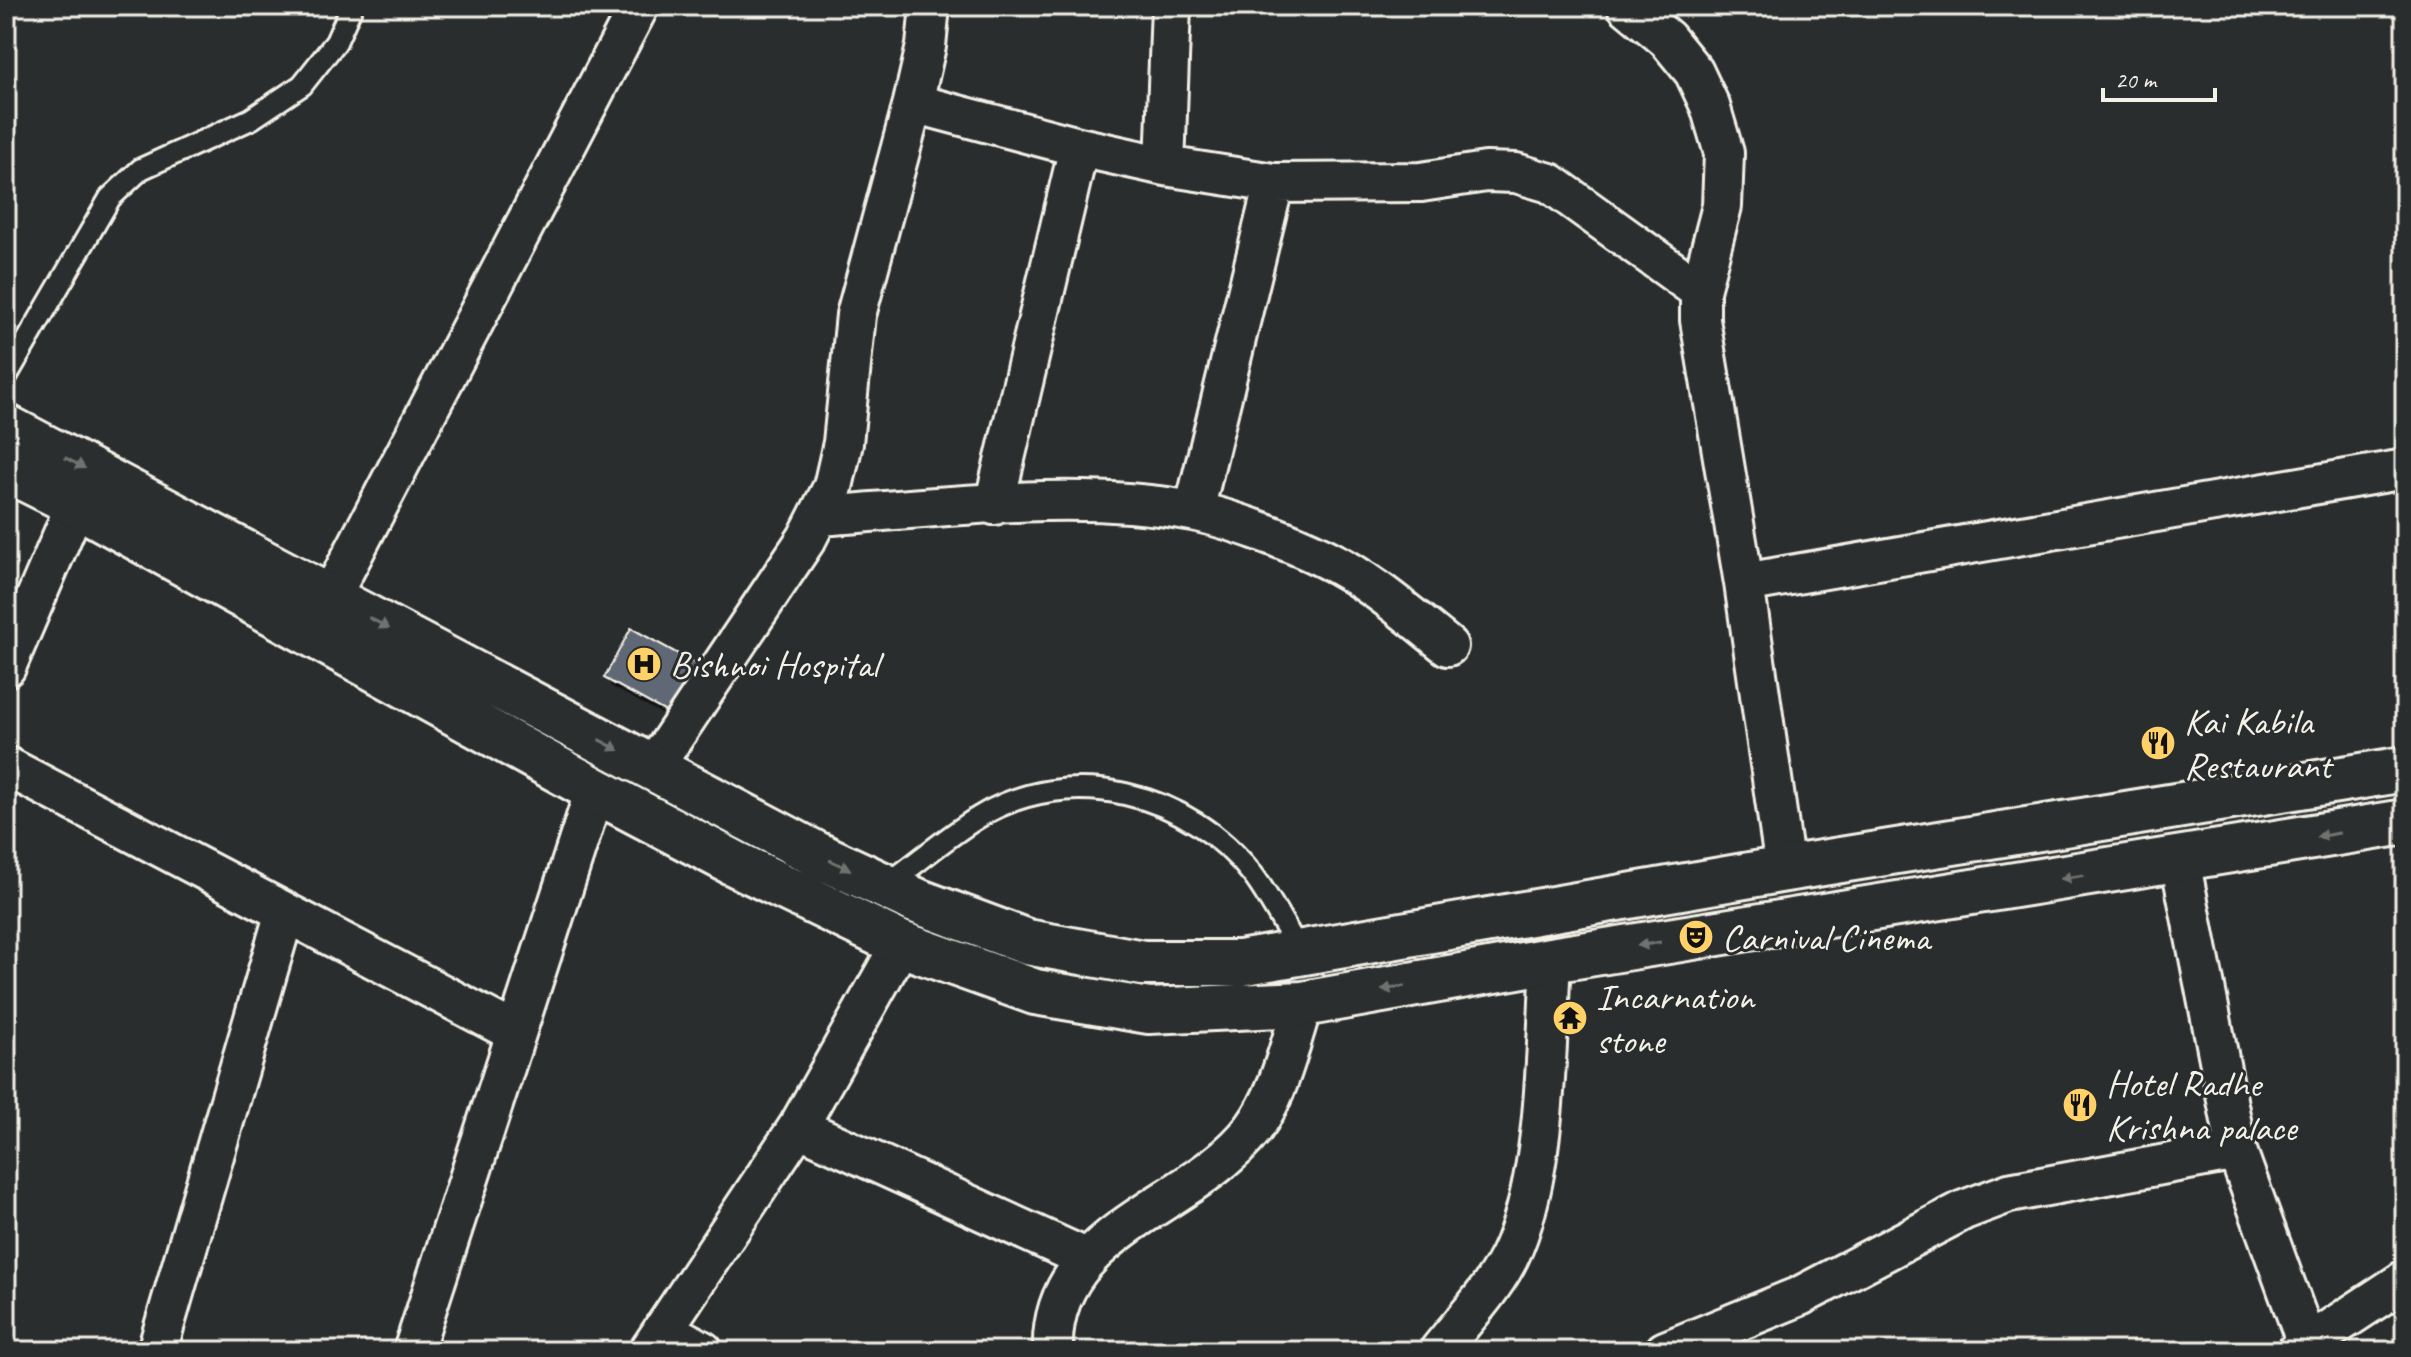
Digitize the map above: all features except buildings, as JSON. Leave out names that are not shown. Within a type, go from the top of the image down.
[{"type":"street","points":[[330,598],[639,6]]},
{"type":"street","points":[[653,768],[820,516],[833,487],[843,443],[856,315],[913,103],[926,46],[930,6]]},
{"type":"street","points":[[1165,166],[1171,6]]},
{"type":"street","points":[[1627,6],[1667,39],[1694,72],[1710,106],[1724,153],[1722,206],[1700,291],[1700,320],[1744,583],[1785,869]]},
{"type":"street","points":[[913,103],[1079,147],[1165,166],[1274,183],[1421,182],[1486,172],[1516,173],[1550,183],[1700,291]]},
{"type":"street","points":[[994,505],[1079,147]]},
{"type":"street","points":[[1194,511],[1274,183]]},
{"type":"street","points":[[6,427],[818,855],[917,901],[1027,942],[1143,963],[1240,963],[1785,869],[2405,769]]},
{"type":"street","points":[[6,469],[76,504],[595,790],[734,863],[901,944],[1035,992],[1149,1011],[1303,1004],[1551,960],[2405,822]]},
{"type":"street","points":[[1744,583],[2405,469]]},
{"type":"street","points":[[820,516],[1079,502],[1194,511],[1325,558],[1382,593],[1448,646]]},
{"type":"street","points":[[6,667],[76,504]]},
{"type":"street","points":[[6,766],[516,1033]]},
{"type":"street","points":[[413,1351],[595,790]]},
{"type":"street","points":[[2180,860],[2237,1151],[2302,1347],[2405,1280]]},
{"type":"street","points":[[157,1351],[285,912]]},
{"type":"street","points":[[703,1351],[656,1340],[798,1127],[901,944]]},
{"type":"street","points":[[1439,1351],[1489,1288],[1513,1248],[1527,1204],[1543,1100],[1551,960]]},
{"type":"street","points":[[1053,1351],[1052,1334],[1063,1294],[1088,1259],[1117,1232],[1224,1158],[1252,1129],[1274,1094],[1303,1004]]},
{"type":"street","points":[[798,1127],[1088,1259]]},
{"type":"street","points":[[1665,1351],[1800,1296],[1964,1210],[2009,1193],[2237,1151]]},
{"type":"lane","points":[[6,377],[110,198],[141,169],[251,119],[302,85],[336,42],[352,6]]},
{"type":"lane","points":[[885,886],[980,816],[1034,793],[1074,787],[1129,793],[1178,812],[1218,840],[1252,874],[1301,953]]},
{"type":"place","name":"Bishnoi Hospital","points":[[644,664]]},
{"type":"place","name":"Kai Kabila Restaurant","points":[[2158,743]]},
{"type":"place","name":"Carnival Cinema","points":[[1696,937]]},
{"type":"place","name":"Incarnation stone","points":[[1570,1018]]},
{"type":"place","name":"Hotel Radhe Krishna palace","points":[[2080,1105]]}]
